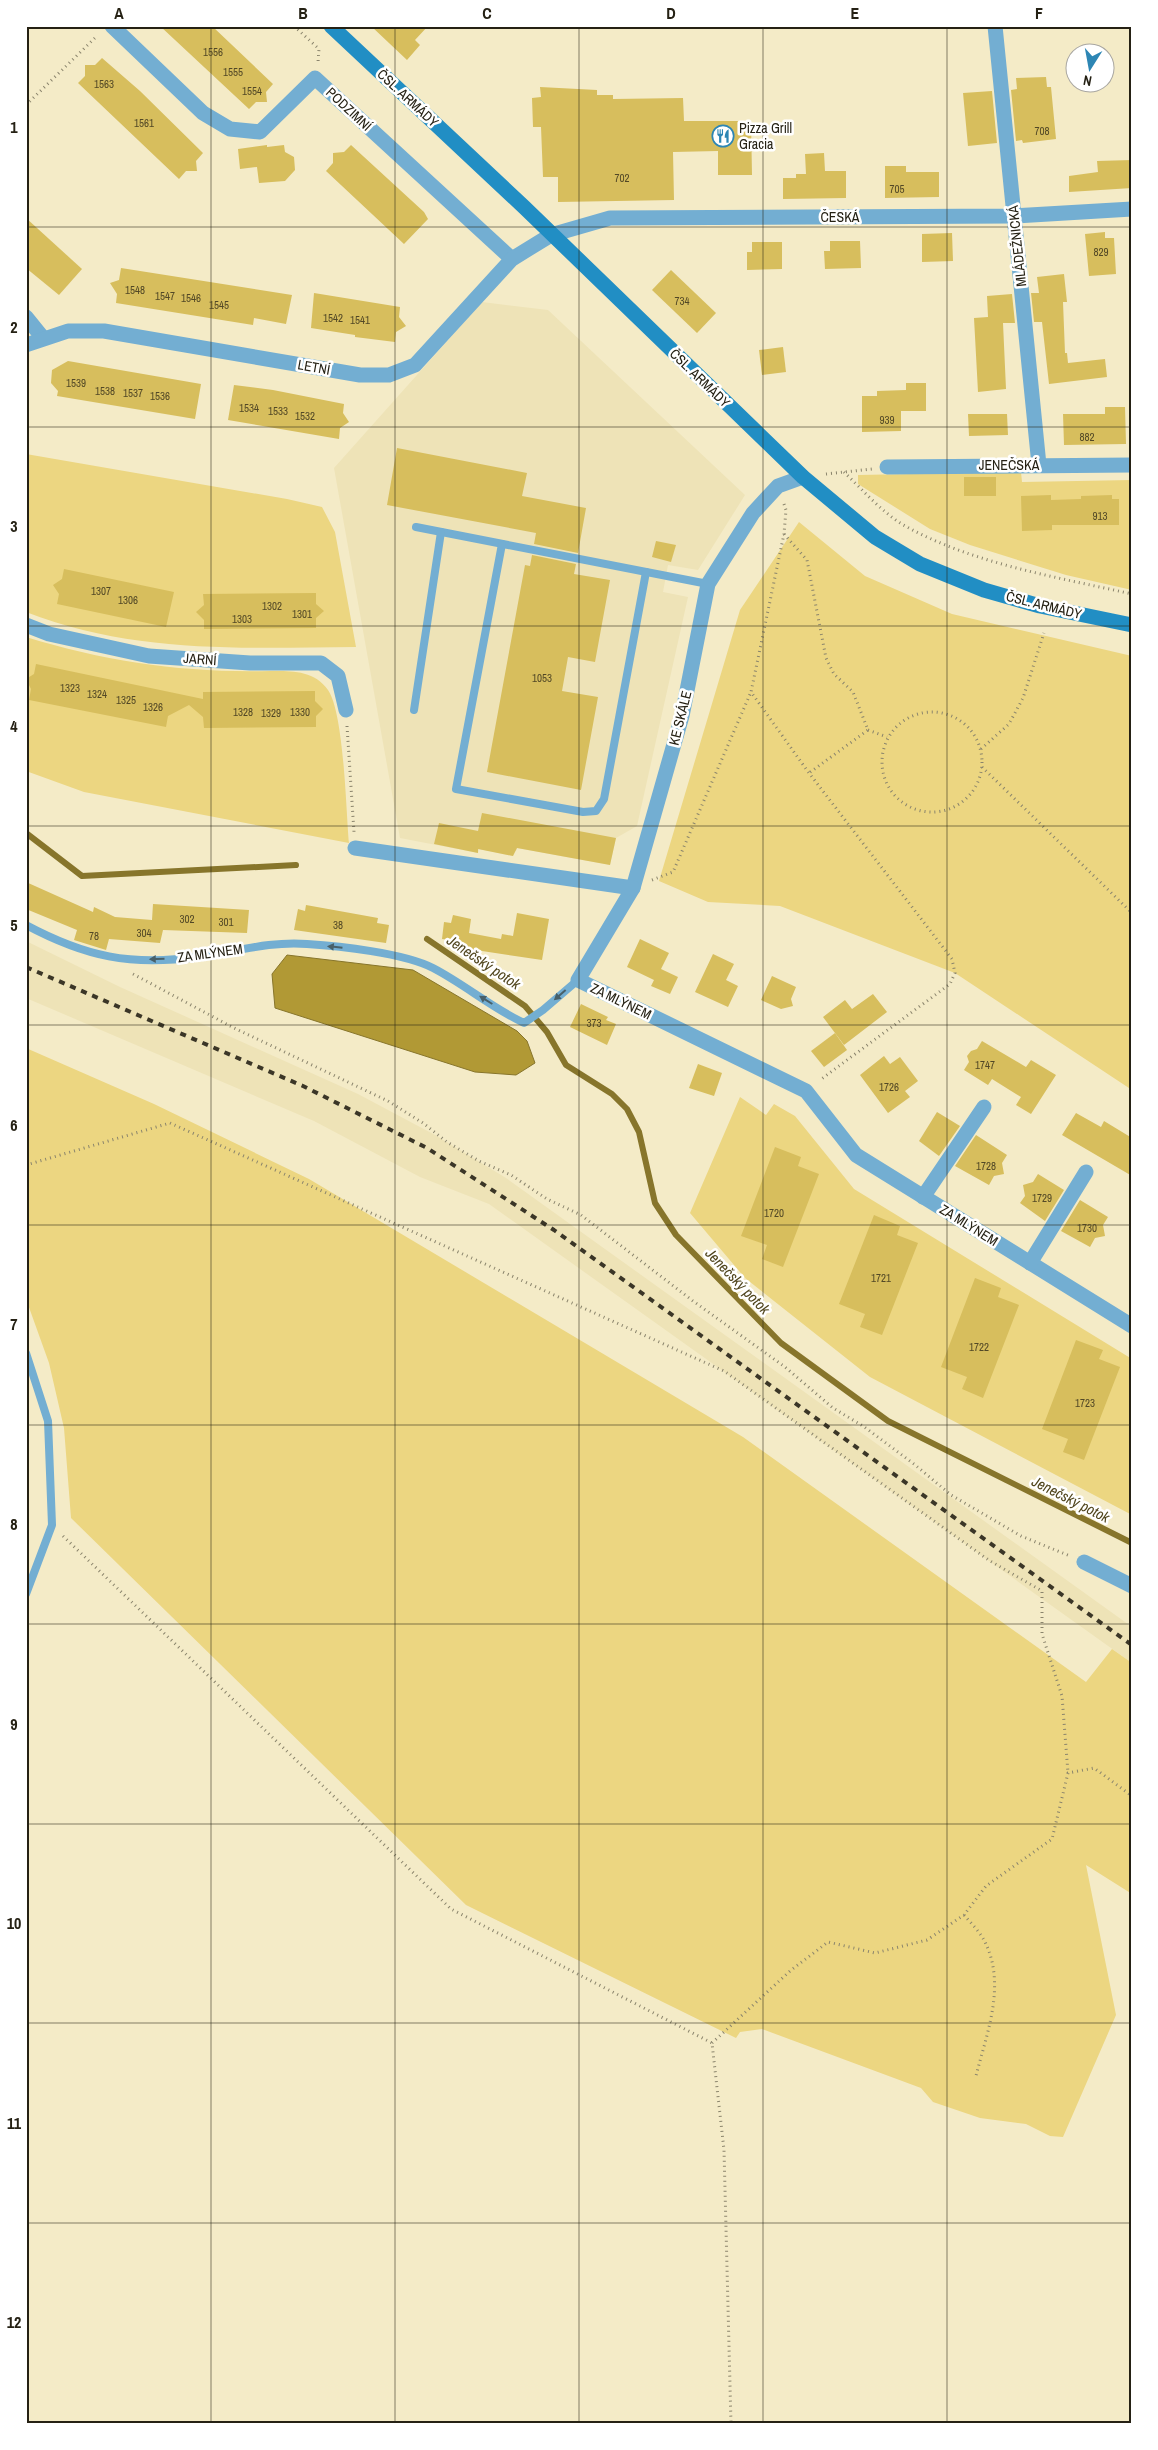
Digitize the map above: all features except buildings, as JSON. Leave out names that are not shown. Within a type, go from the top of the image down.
[{"type":"main road","name":"ČSL. ARMÁDY","points":[[338,28],[550,235],[803,477],[875,537],[920,564],[1003,596],[1040,606],[1132,625]]},
{"type":"street","name":"MLÁDEŽNICKÁ","points":[[995,26],[1039,465]]},
{"type":"street","name":"PODZIMNÍ","points":[[106,30],[203,113],[230,129],[260,132],[316,78],[512,259]]},
{"type":"street","name":"ČESKÁ","points":[[550,235],[610,218],[1014,216],[1132,209]]},
{"type":"street","name":"LETNÍ","points":[[26,345],[68,331],[104,331],[360,375],[389,375],[415,365],[512,259],[550,235]]},
{"type":"street","points":[[26,317],[44,338]]},
{"type":"street","name":"JENEČSKÁ","points":[[887,467],[1132,466]]},
{"type":"street","name":"KE SKÁLE","points":[[578,980],[633,888],[682,716],[708,584],[753,513],[778,486],[803,477]]},
{"type":"street","name":"JARNÍ","points":[[26,625],[49,634],[149,656],[250,662],[321,663],[338,676],[346,710]]},
{"type":"street","points":[[355,848],[633,888]]},
{"type":"street","name":"ZA MLÝNEM","points":[[578,980],[806,1091],[856,1155],[1132,1326]]},
{"type":"street","points":[[923,1197],[984,1107]]},
{"type":"street","points":[[1030,1263],[1086,1172]]},
{"type":"street","points":[[1084,1562],[1132,1586]]},
{"type":"lane","points":[[416,527],[708,584]]},
{"type":"lane","points":[[414,710],[441,532]]},
{"type":"lane","points":[[502,544],[456,789],[583,812],[596,811],[604,799],[646,572]]},
{"type":"lane","name":"ZA MLÝNEM","points":[[26,925],[82,951],[110,958],[157,960],[190,957],[272,943],[343,947],[412,960],[432,968],[524,1023],[528,1022],[578,980]]},
{"type":"lane","points":[[26,1353],[48,1421],[52,1525],[26,1594]]},
{"type":"path","points":[[294,26],[319,49],[316,78]]},
{"type":"path","points":[[26,105],[106,30]]},
{"type":"path","points":[[803,477],[887,467]]},
{"type":"path","points":[[844,472],[878,505],[905,526],[952,548],[1032,572],[1132,594]]},
{"type":"path","points":[[633,888],[673,872],[751,692],[784,534],[786,510],[778,486]]},
{"type":"path","points":[[784,534],[807,560],[826,658],[834,674],[853,692],[868,730],[887,737]]},
{"type":"path","points":[[981,750],[1009,724],[1023,698],[1044,633]]},
{"type":"path","points":[[751,692],[809,772],[952,959],[956,973],[950,984],[806,1091]]},
{"type":"path","points":[[346,710],[355,848]]},
{"type":"path","points":[[936,712],[951,715],[964,723],[974,735],[981,750],[982,767],[977,784],[967,798],[953,808],[936,812],[918,811],[903,804],[890,791],[882,776],[883,756],[887,737],[906,718],[920,713],[936,712]]},
{"type":"path","points":[[809,772],[868,730]]},
{"type":"path","points":[[982,767],[1132,914]]},
{"type":"path","points":[[110,958],[113,964],[234,1028],[388,1101],[422,1122],[447,1142],[479,1161],[511,1175],[547,1199],[581,1214],[693,1301],[785,1367],[833,1408],[863,1426],[921,1469],[951,1495],[1021,1536],[1084,1562]]},
{"type":"path","points":[[26,1165],[170,1123],[724,1371],[990,1561],[1042,1591],[1042,1634],[1062,1696],[1068,1773],[1052,1839],[986,1886],[964,1915],[927,1940],[875,1953],[828,1942],[790,1971],[712,2043]]},
{"type":"path","points":[[52,1525],[451,1909],[712,2043]]},
{"type":"path","points":[[1068,1773],[1094,1768],[1132,1796]]},
{"type":"path","points":[[964,1915],[984,1940],[994,1971],[995,2005],[976,2076]]},
{"type":"path","points":[[712,2043],[724,2150],[731,2424]]},
{"type":"shaded area","points":[[482,302],[548,310],[745,495],[698,570],[668,565],[663,592],[688,597],[637,826],[616,838],[610,865],[517,848],[513,856],[479,849],[478,853],[400,838],[334,468]]},
{"type":"shaded area","points":[[26,454],[287,499],[322,507],[335,532],[356,647],[230,647],[148,642],[67,626],[26,612]]},
{"type":"shaded area","points":[[1021,472],[1022,482],[1132,480],[1132,590],[1066,575],[970,545],[930,529],[858,484],[858,475]]},
{"type":"shaded area","points":[[799,522],[865,576],[952,614],[1132,656],[1132,1090],[955,973],[780,906],[708,902],[659,881],[740,610]]},
{"type":"shaded area","points":[[26,637],[86,653],[146,664],[207,670],[294,672],[309,675],[316,679],[328,690],[338,719],[349,843],[84,792],[26,771]]},
{"type":"shaded area","points":[[26,941],[120,987],[358,1094],[435,1135],[506,1178],[1132,1627],[1132,1663],[489,1204],[420,1177],[314,1121],[26,998]]},
{"type":"shaded area","points":[[287,955],[413,970],[517,1031],[527,1041],[535,1063],[516,1075],[475,1072],[275,1008],[272,974]]},
{"type":"shaded area","points":[[26,1048],[154,1104],[309,1179],[743,1437],[1086,1682],[1112,1649],[1132,1663],[1132,1894],[1086,1865],[1116,2015],[1063,2137],[1050,2136],[1026,2124],[980,2118],[933,2102],[921,2088],[762,2029],[740,2032],[736,2038],[466,1905],[71,1518],[64,1428],[49,1363],[26,1299]]},
{"type":"shaded area","points":[[740,1097],[766,1115],[774,1104],[795,1116],[854,1189],[1132,1359],[1132,1515],[870,1377],[745,1278],[690,1213]]},
{"type":"waterway","name":"Jenečský potok","points":[[26,833],[82,876],[296,865]]},
{"type":"waterway","name":"Jenečský potok","points":[[427,939],[525,1006],[547,1032],[566,1065],[612,1094],[627,1109],[639,1132],[655,1203],[676,1235],[781,1343],[888,1421],[1132,1543]]},
{"type":"railway","points":[[26,967],[303,1086],[427,1148],[554,1230],[1132,1645]]},
{"type":"place","name":"Pizza Grill Gracia","points":[[723,136]]}]
